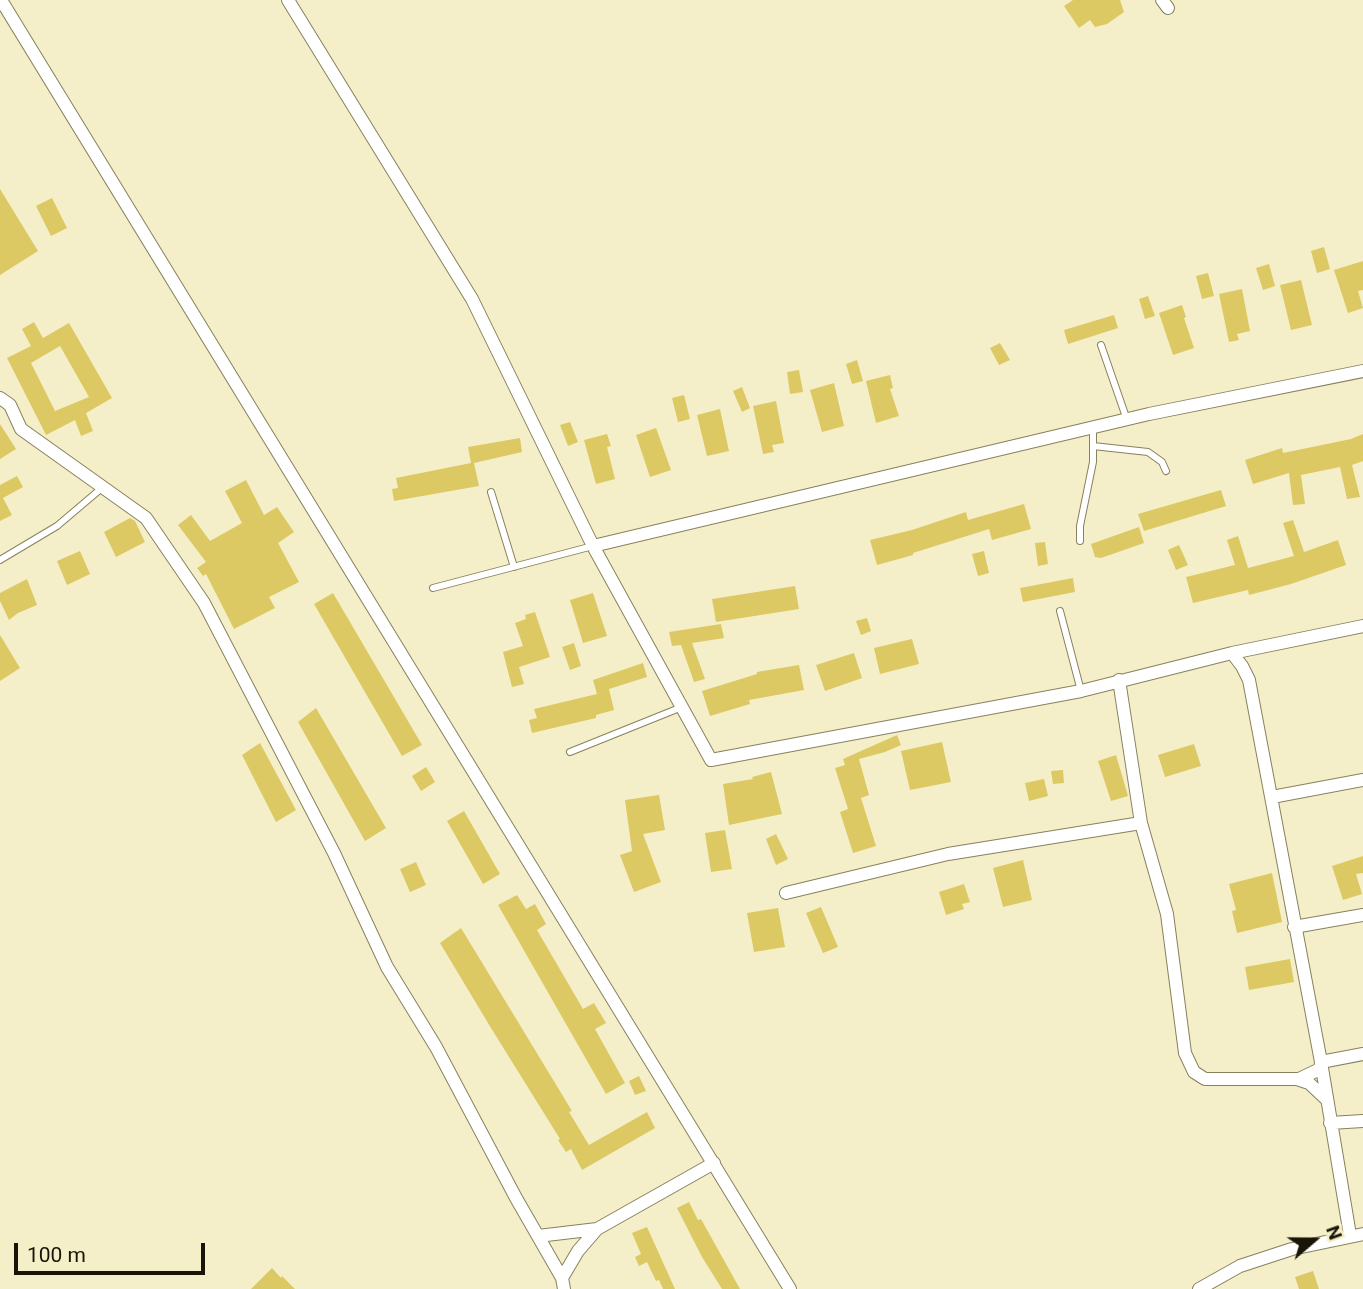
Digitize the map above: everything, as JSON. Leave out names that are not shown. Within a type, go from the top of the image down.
[{"type":"street","points":[[1,0],[790,1289]]},
{"type":"street","points":[[288,0],[472,299],[593,546],[711,760],[1081,691],[1232,653],[1363,626]]},
{"type":"street","points":[[593,546],[1127,420],[1363,371]]},
{"type":"street","points":[[0,398],[10,405],[21,429],[146,518],[204,603],[334,853],[387,967],[436,1046],[563,1284]]},
{"type":"street","points":[[1199,1289],[1240,1266],[1292,1249],[1356,1235],[1330,1123],[1321,1062],[1249,680],[1232,653]]},
{"type":"street","points":[[1119,680],[1141,823],[1167,914],[1185,1053],[1194,1072],[1205,1079],[1299,1079],[1309,1083],[1326,1099]]},
{"type":"street","points":[[1272,797],[1363,780]]},
{"type":"street","points":[[786,892],[948,854],[1141,823]]},
{"type":"street","points":[[1294,927],[1363,915]]},
{"type":"street","points":[[1321,1062],[1363,1055]]},
{"type":"street","points":[[1299,1079],[1320,1069],[1321,1062]]},
{"type":"street","points":[[1330,1123],[1363,1121]]},
{"type":"street","points":[[563,1284],[578,1251],[597,1229],[714,1163]]},
{"type":"street","points":[[538,1236],[597,1229]]},
{"type":"lane","points":[[1101,345],[1127,420]]},
{"type":"lane","points":[[1080,541],[1080,526],[1093,462],[1093,428]]},
{"type":"lane","points":[[1093,446],[1148,452],[1162,461],[1166,471]]},
{"type":"lane","points":[[0,560],[57,526],[103,488]]},
{"type":"lane","points":[[491,492],[514,567]]},
{"type":"lane","points":[[433,588],[593,546]]},
{"type":"lane","points":[[1060,611],[1081,691]]},
{"type":"lane","points":[[570,751],[682,707]]},
{"type":"building","points":[[1073,0],[1120,0],[1124,12],[1107,24],[1095,27],[1090,20],[1079,28],[1064,6]]},
{"type":"building","points":[[0,189],[38,251],[0,275]]},
{"type":"building","points":[[52,198],[67,228],[51,236],[36,206]]},
{"type":"building","points":[[1324,247],[1330,269],[1317,273],[1311,251]]},
{"type":"building","points":[[1363,261],[1363,290],[1358,291],[1363,308],[1348,313],[1334,270]]},
{"type":"building","points":[[1269,264],[1275,286],[1263,290],[1256,268]]},
{"type":"building","points":[[1208,273],[1214,296],[1202,299],[1196,276]]},
{"type":"building","points":[[1301,280],[1312,325],[1291,330],[1280,285]]},
{"type":"building","points":[[1242,289],[1250,331],[1237,334],[1239,340],[1229,342],[1219,294]]},
{"type":"building","points":[[1148,296],[1155,316],[1145,319],[1139,299]]},
{"type":"building","points":[[1182,305],[1194,348],[1173,355],[1159,313]]},
{"type":"building","points":[[1114,315],[1118,328],[1068,344],[1064,330]]},
{"type":"building","points":[[34,322],[43,338],[69,323],[112,398],[86,413],[93,431],[81,436],[75,420],[46,435],[7,358],[31,346],[22,329]],"holes":[[[60,346],[89,397],[55,411],[31,363]]]},
{"type":"building","points":[[1000,343],[1010,360],[999,365],[990,348]]},
{"type":"building","points":[[857,360],[863,381],[852,384],[846,364]]},
{"type":"building","points":[[799,370],[803,392],[790,394],[787,372]]},
{"type":"building","points":[[890,375],[893,388],[890,389],[899,416],[876,423],[866,381]]},
{"type":"building","points":[[834,383],[844,426],[822,432],[810,390]]},
{"type":"building","points":[[742,387],[750,408],[742,412],[733,391]]},
{"type":"building","points":[[684,395],[690,419],[678,422],[672,398]]},
{"type":"building","points":[[776,401],[784,443],[772,445],[774,452],[763,454],[753,406]]},
{"type":"building","points":[[720,409],[729,451],[707,456],[697,415]]},
{"type":"building","points":[[570,422],[578,442],[568,446],[560,425]]},
{"type":"building","points":[[0,424],[16,449],[0,459]]},
{"type":"building","points":[[656,428],[671,470],[650,477],[636,435]]},
{"type":"building","points":[[607,434],[611,446],[607,447],[615,479],[596,484],[584,440]]},
{"type":"building","points":[[1363,434],[1363,461],[1352,465],[1360,497],[1347,499],[1340,467],[1301,475],[1305,504],[1293,505],[1289,473],[1253,484],[1245,460],[1282,448],[1283,453]]},
{"type":"building","points":[[520,438],[522,452],[474,463],[479,486],[394,501],[392,489],[398,488],[396,478],[471,463],[468,447]]},
{"type":"building","points":[[17,476],[23,487],[3,498],[12,515],[0,521],[0,485]]},
{"type":"building","points":[[246,480],[264,515],[277,507],[294,532],[278,543],[299,582],[269,597],[275,608],[234,629],[206,574],[203,576],[197,568],[206,562],[178,525],[191,515],[210,541],[242,523],[225,491]]},
{"type":"building","points":[[1221,490],[1226,506],[1144,531],[1138,514]]},
{"type":"building","points":[[1024,504],[1031,529],[992,540],[989,529],[877,565],[870,540],[912,530],[966,512],[968,520]]},
{"type":"building","points":[[130,518],[135,521],[145,542],[116,557],[104,532]]},
{"type":"building","points":[[1293,520],[1304,552],[1338,540],[1346,565],[1249,595],[1248,590],[1193,603],[1186,577],[1235,565],[1227,540],[1238,536],[1248,568],[1294,556],[1283,523]]},
{"type":"building","points":[[1139,527],[1144,543],[1101,558],[1095,557],[1091,544]]},
{"type":"building","points":[[1045,542],[1048,564],[1038,566],[1035,543]]},
{"type":"building","points":[[1179,545],[1188,565],[1176,570],[1168,550]]},
{"type":"building","points":[[80,551],[90,574],[67,585],[57,561]]},
{"type":"building","points":[[984,551],[989,573],[978,576],[972,554]]},
{"type":"building","points":[[1073,578],[1075,592],[1023,602],[1020,588]]},
{"type":"building","points":[[27,579],[37,605],[9,620],[0,601],[0,593]]},
{"type":"building","points":[[795,586],[799,609],[716,622],[712,599]]},
{"type":"building","points":[[333,593],[422,745],[402,756],[314,604]]},
{"type":"building","points":[[593,593],[607,636],[583,643],[570,600]]},
{"type":"building","points":[[535,612],[550,657],[519,667],[524,684],[512,687],[503,652],[523,646],[515,623],[526,619],[525,615]]},
{"type":"building","points":[[867,618],[871,631],[861,635],[856,621]]},
{"type":"building","points":[[721,624],[724,638],[692,643],[705,679],[694,682],[681,645],[672,646],[669,632]]},
{"type":"building","points":[[0,635],[20,668],[0,681]]},
{"type":"building","points":[[912,639],[919,664],[880,674],[874,648]]},
{"type":"building","points":[[574,643],[581,666],[570,670],[562,647]]},
{"type":"building","points":[[854,653],[862,678],[825,691],[816,665]]},
{"type":"building","points":[[643,663],[647,677],[609,689],[614,710],[596,715],[596,718],[532,733],[529,720],[537,718],[534,709],[597,694],[593,680]]},
{"type":"building","points":[[799,665],[804,690],[749,700],[750,704],[710,716],[702,691],[757,672]]},
{"type":"building","points":[[316,708],[386,828],[365,841],[298,722]]},
{"type":"building","points":[[897,735],[901,745],[859,759],[869,795],[861,798],[876,846],[853,853],[840,812],[848,809],[835,768],[845,765],[843,759]]},
{"type":"building","points":[[942,742],[951,782],[910,790],[901,751]]},
{"type":"building","points":[[260,743],[296,810],[276,822],[242,755]]},
{"type":"building","points":[[1194,744],[1201,766],[1165,777],[1158,755]]},
{"type":"building","points":[[1116,755],[1128,796],[1111,801],[1098,761]]},
{"type":"building","points":[[426,767],[435,782],[421,791],[412,776]]},
{"type":"building","points":[[1063,770],[1064,783],[1053,784],[1051,771]]},
{"type":"building","points":[[771,772],[782,814],[729,825],[723,784],[753,779],[752,777]]},
{"type":"building","points":[[1044,779],[1048,796],[1029,801],[1025,783]]},
{"type":"building","points":[[659,795],[665,830],[643,834],[661,882],[634,892],[620,855],[632,851],[625,800]]},
{"type":"building","points":[[464,811],[500,874],[483,884],[447,821]]},
{"type":"building","points":[[725,830],[732,869],[711,872],[705,833]]},
{"type":"building","points":[[776,834],[788,859],[776,865],[766,839]]},
{"type":"building","points":[[1363,856],[1363,873],[1356,874],[1362,894],[1343,900],[1332,866]]},
{"type":"building","points":[[1023,860],[1032,900],[1003,907],[993,868]]},
{"type":"building","points":[[416,862],[426,885],[410,892],[400,869]]},
{"type":"building","points":[[1272,873],[1282,922],[1237,933],[1232,911],[1236,910],[1229,884]]},
{"type":"building","points":[[964,884],[970,902],[962,904],[964,909],[946,915],[939,892]]},
{"type":"building","points":[[517,895],[526,909],[535,904],[546,924],[537,930],[583,1009],[594,1003],[606,1023],[595,1029],[625,1083],[606,1094],[498,905]]},
{"type":"building","points":[[821,907],[838,947],[823,953],[806,913]]},
{"type":"building","points":[[778,908],[785,947],[754,952],[747,913]]},
{"type":"building","points":[[461,928],[572,1111],[569,1112],[589,1145],[647,1112],[655,1128],[582,1170],[571,1149],[566,1152],[558,1140],[560,1139],[440,943]]},
{"type":"building","points":[[1290,959],[1294,982],[1249,990],[1245,967]]},
{"type":"building","points":[[639,1076],[646,1091],[635,1095],[629,1081]]},
{"type":"building","points":[[689,1202],[740,1289],[722,1289],[702,1257],[677,1208]]},
{"type":"building","points":[[647,1227],[675,1289],[663,1289],[647,1262],[639,1266],[635,1257],[641,1254],[632,1233]]},
{"type":"building","points":[[272,1268],[281,1278],[282,1276],[295,1289],[251,1289]]},
{"type":"building","points":[[1313,1271],[1319,1289],[1299,1289],[1295,1277]]}]
